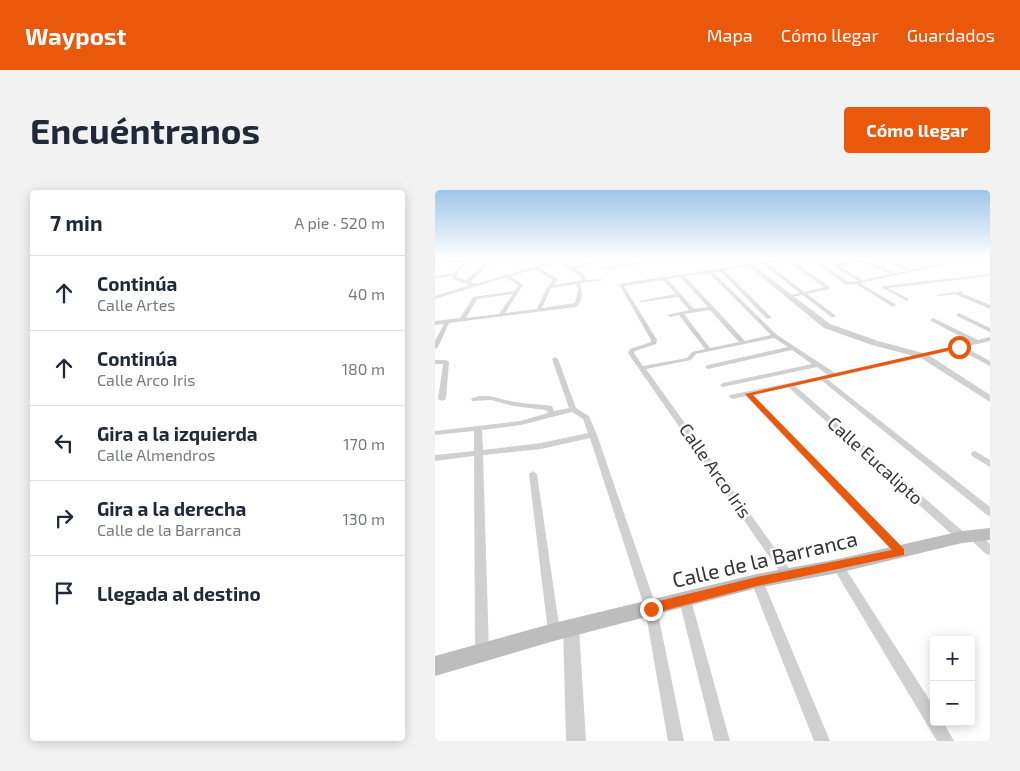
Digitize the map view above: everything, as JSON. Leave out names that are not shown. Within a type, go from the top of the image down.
[{"type":"main road","name":"Calle de la Barranca","points":[[435,666],[482,651],[757,581],[838,566],[975,536]]},
{"type":"street","points":[[435,298],[473,285]]},
{"type":"street","points":[[501,315],[521,285]]},
{"type":"street","points":[[539,310],[550,287],[563,285]]},
{"type":"street","points":[[435,323],[576,306],[580,290],[579,285]]},
{"type":"street","points":[[622,285],[654,340],[650,344],[632,350],[631,353],[642,368],[689,359],[693,354],[775,336]]},
{"type":"street","points":[[670,285],[693,311]]},
{"type":"street","points":[[688,285],[743,342]]},
{"type":"street","points":[[724,285],[775,336],[833,375]]},
{"type":"street","points":[[736,285],[769,318]]},
{"type":"street","points":[[776,285],[813,316],[833,328],[880,344],[925,356],[990,399]]},
{"type":"street","points":[[793,285],[833,316]]},
{"type":"street","points":[[791,296],[829,288],[824,285]]},
{"type":"street","points":[[860,285],[893,305]]},
{"type":"street","points":[[879,285],[907,300]]},
{"type":"street","points":[[883,287],[903,285]]},
{"type":"street","points":[[938,295],[967,291]]},
{"type":"street","points":[[462,320],[475,298],[515,292]]},
{"type":"street","points":[[956,293],[990,308]]},
{"type":"street","points":[[642,302],[679,295]]},
{"type":"street","points":[[980,303],[990,301]]},
{"type":"street","points":[[670,314],[711,308]]},
{"type":"street","points":[[680,313],[709,350]]},
{"type":"street","points":[[959,315],[990,330]]},
{"type":"street","points":[[933,320],[977,342]]},
{"type":"street","points":[[435,346],[447,322]]},
{"type":"street","points":[[733,397],[925,356],[990,339]]},
{"type":"street","points":[[959,347],[990,364]]},
{"type":"street","points":[[708,367],[792,348]]},
{"type":"street","points":[[555,359],[573,409],[586,418],[593,435],[651,609],[676,741]]},
{"type":"street","points":[[435,362],[446,362],[442,398]]},
{"type":"street","points":[[723,385],[817,365]]},
{"type":"street","name":"Calle Arco Iris","points":[[642,368],[788,575]]},
{"type":"street","points":[[821,377],[990,512]]},
{"type":"street","name":"Calle Eucalipto","points":[[789,384],[975,536],[990,551]]},
{"type":"street","points":[[748,394],[900,552]]},
{"type":"street","points":[[475,399],[489,397],[515,404],[538,405],[549,408],[552,414]]},
{"type":"street","points":[[435,433],[521,423],[573,409]]},
{"type":"street","points":[[478,428],[482,651]]},
{"type":"street","points":[[435,458],[541,446],[593,435]]},
{"type":"street","points":[[975,454],[990,464]]},
{"type":"street","points":[[533,474],[563,630],[572,740]]},
{"type":"street","points":[[838,566],[930,716]]},
{"type":"street","points":[[757,581],[822,741]]},
{"type":"street","points":[[685,600],[722,741]]},
{"type":"street","points":[[937,726],[946,741]]},
{"type":"route","points":[[651,609],[757,581],[900,552],[748,394],[959,347]]}]
